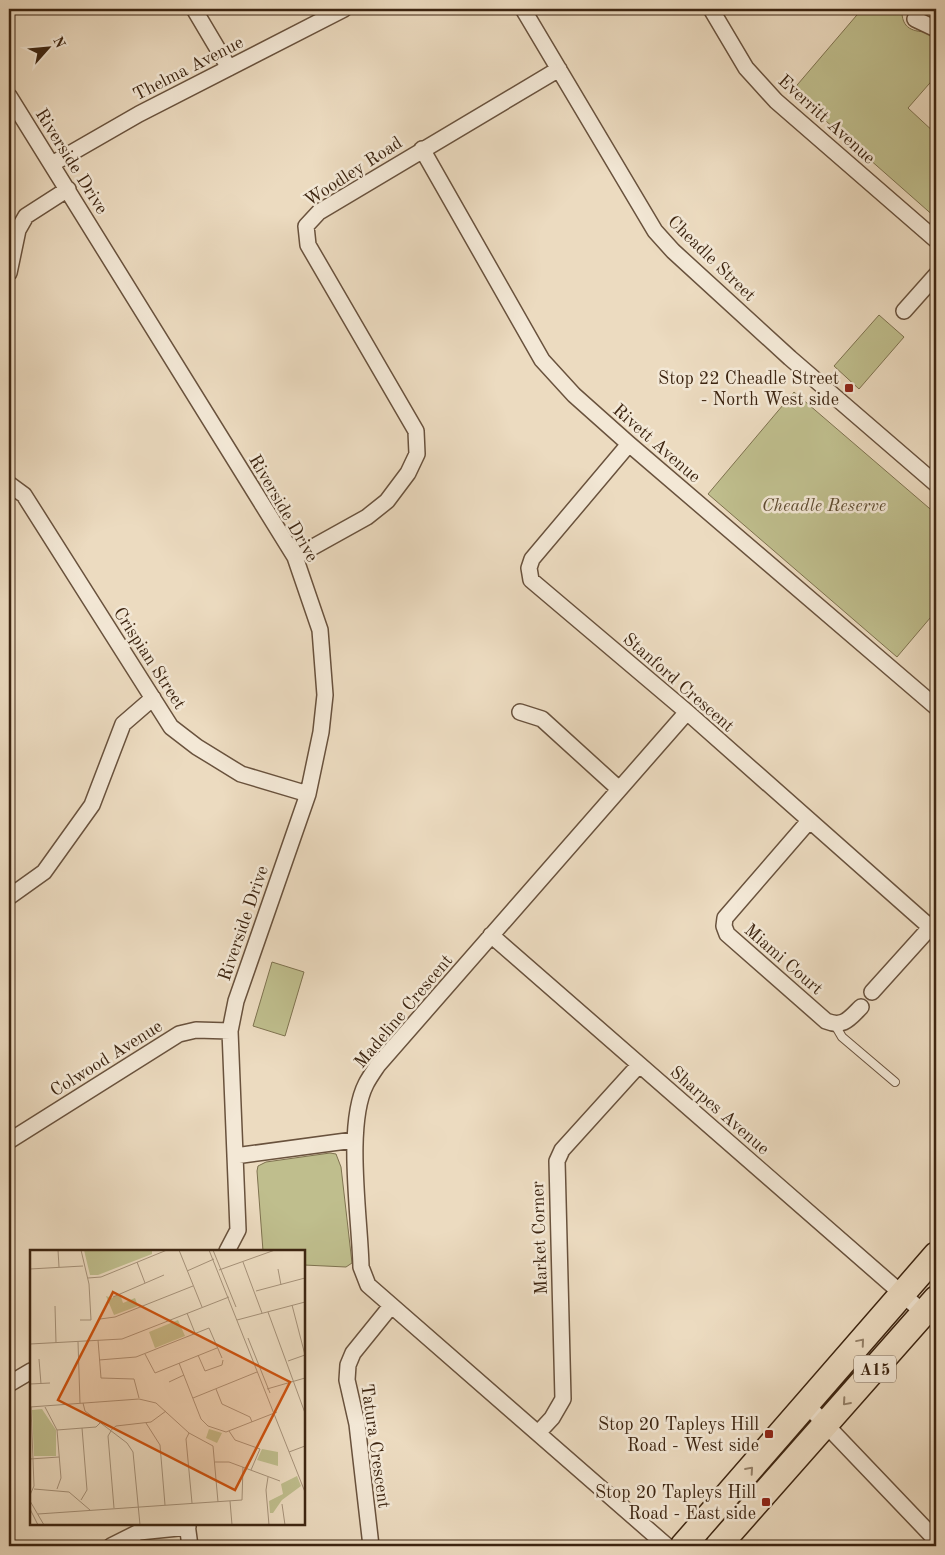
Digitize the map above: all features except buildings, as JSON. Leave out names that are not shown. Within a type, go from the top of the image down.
[{"type":"main road","name":"A15","points":[[683,1546],[936,1255]]},
{"type":"main road","name":"A15","points":[[718,1546],[930,1306]]},
{"type":"street","points":[[194,9],[229,68]]},
{"type":"street","name":"Thelma Avenue","points":[[52,164],[139,114],[344,9]]},
{"type":"street","name":"Cheadle Street","points":[[523,9],[656,231],[673,251],[790,358],[936,484]]},
{"type":"street","name":"Everritt Avenue","points":[[711,9],[746,68],[776,101],[936,240]]},
{"type":"street","points":[[915,19],[936,29]]},
{"type":"street","name":"Woodley Road","points":[[295,557],[367,517],[387,501],[408,473],[417,454],[416,431],[308,245],[306,226],[319,212],[559,68]]},
{"type":"street","name":"Riverside Drive","points":[[9,96],[295,557],[320,630],[325,695],[322,732],[308,794],[236,1001],[230,1031],[238,1230],[228,1250]]},
{"type":"street","name":"Rivett Avenue","points":[[422,149],[542,360],[574,395],[936,707]]},
{"type":"street","points":[[9,273],[18,230],[26,216],[68,189]]},
{"type":"street","points":[[904,312],[936,275]]},
{"type":"street","name":"Stanford Crescent","points":[[629,444],[532,559],[529,568],[532,580],[809,821],[933,924]]},
{"type":"street","name":"Crispian Street","points":[[9,484],[24,495],[171,727],[197,747],[241,774],[308,794]]},
{"type":"street","points":[[9,897],[44,872],[92,805],[123,724],[153,698]]},
{"type":"street","points":[[520,712],[542,719],[619,789]]},
{"type":"street","name":"Madeline Crescent","points":[[668,1546],[368,1285],[361,1267],[354,1140],[365,1085],[378,1065],[686,712]]},
{"type":"street","name":"Miami Court","points":[[809,821],[725,918],[724,926],[728,934],[826,1021],[836,1025]]},
{"type":"street","points":[[872,992],[933,924]]},
{"type":"street","name":"Sharpes Avenue","points":[[491,935],[902,1294],[930,1306]]},
{"type":"street","points":[[836,1025],[846,1023],[860,1007]]},
{"type":"street","name":"Colwood Avenue","points":[[9,1141],[179,1034],[196,1030],[230,1031]]},
{"type":"street","name":"Market Corner","points":[[539,1432],[552,1418],[563,1398],[557,1161],[562,1150],[639,1065]]},
{"type":"street","points":[[235,1156],[354,1140]]},
{"type":"street","name":"Tatura Crescent","points":[[371,1546],[357,1424],[347,1380],[348,1365],[353,1353],[391,1306]]},
{"type":"street","points":[[9,1384],[30,1372]]},
{"type":"street","points":[[807,1405],[936,1540]]},
{"type":"street","points":[[111,1546],[139,1532],[188,1525],[190,1546]]},
{"type":"lane","points":[[836,1025],[842,1037],[895,1082]]},
{"type":"green space","points":[[862,9],[902,9],[902,16],[909,28],[930,32],[936,37],[936,76],[908,108],[936,134],[936,218],[792,91]]},
{"type":"green space","points":[[879,315],[904,337],[859,389],[834,366]]},
{"type":"green space","name":"Cheadle Reserve","points":[[794,392],[936,514],[936,611],[897,657],[708,494]]},
{"type":"green space","points":[[272,962],[304,972],[285,1036],[253,1026]]},
{"type":"green space","points":[[330,1153],[336,1154],[341,1167],[352,1263],[346,1267],[305,1265],[305,1250],[263,1250],[257,1171],[258,1166],[266,1162]]},
{"type":"place","name":"Stop 22 Cheadle Street - North West side","points":[[849,388]]},
{"type":"place","name":"Stop 20 Tapleys Hill Road - West side","points":[[769,1434]]},
{"type":"place","name":"Stop 20 Tapleys Hill Road - East side","points":[[766,1502]]}]
